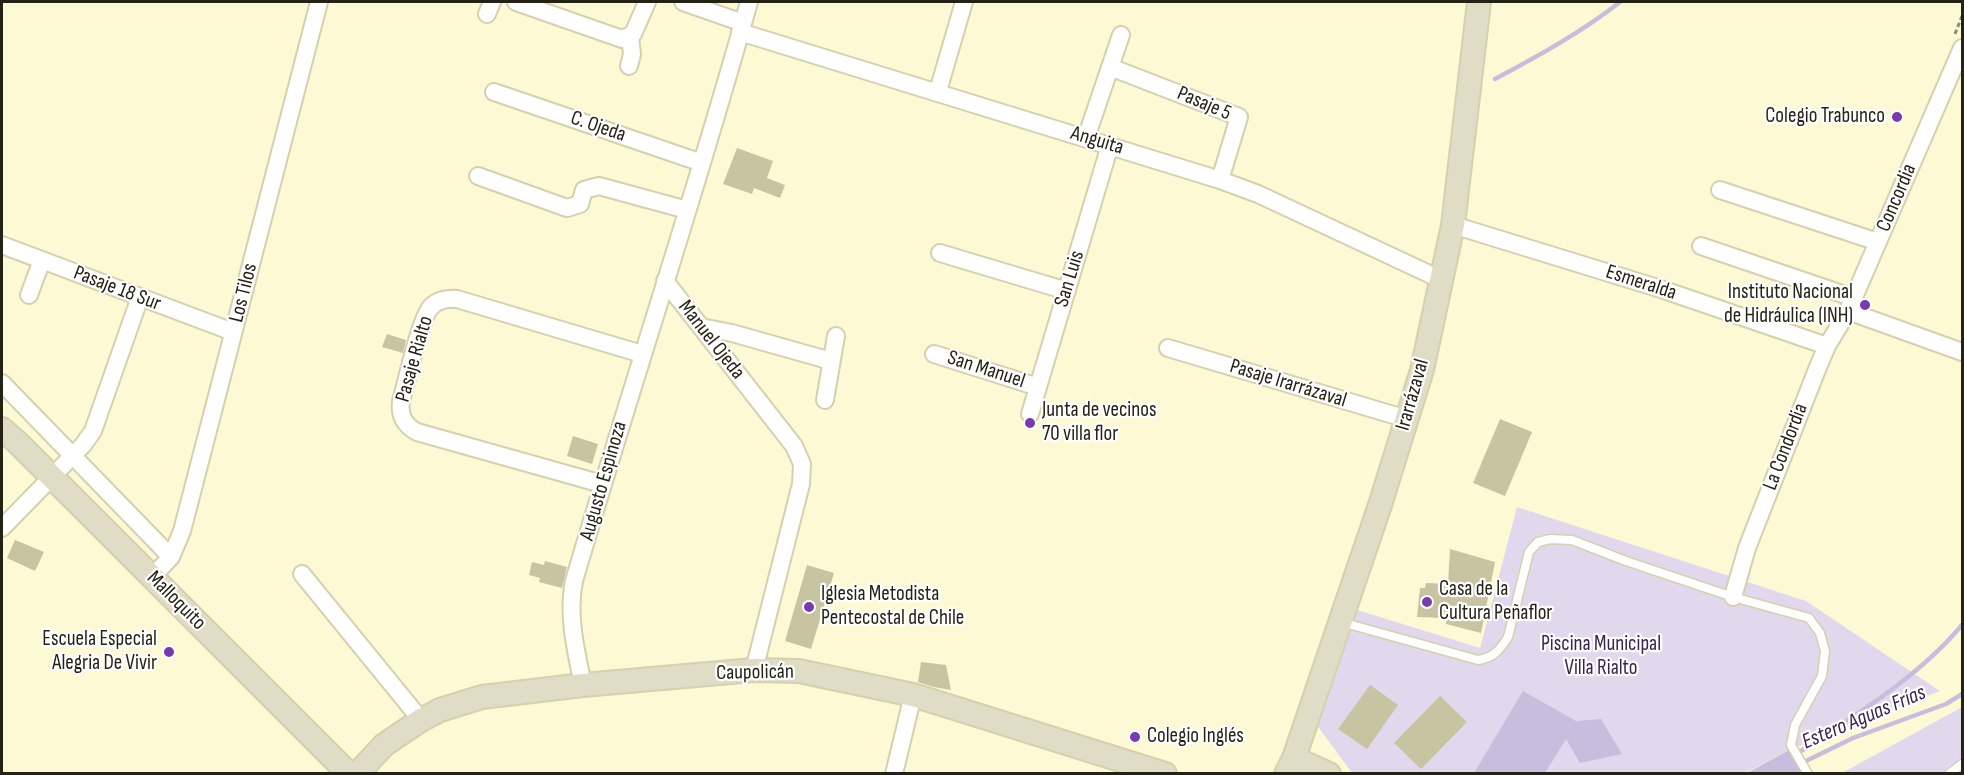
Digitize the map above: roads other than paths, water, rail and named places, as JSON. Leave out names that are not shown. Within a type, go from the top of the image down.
[{"type":"main road","name":"Irarrázaval","points":[[1290,766],[1422,370],[1453,225],[1479,2]]},
{"type":"main road","name":"Malloquito","points":[[2,429],[349,774]]},
{"type":"main road","name":"Caupolicán","points":[[357,774],[384,745],[421,720],[450,706],[482,697],[583,685],[754,670],[799,671],[913,695],[1165,774]]},
{"type":"main road","points":[[1290,766],[1329,774]]},
{"type":"street","name":"Los Tilos","points":[[152,577],[171,557],[183,531],[319,2]]},
{"type":"street","points":[[516,2],[619,38],[630,37],[636,30],[647,2]]},
{"type":"street","name":"Anguita","points":[[683,2],[742,27],[1213,177],[1258,194],[1442,280]]},
{"type":"street","name":"Manuel Ojeda","points":[[748,2],[665,282],[794,446],[802,464],[801,484],[754,670]]},
{"type":"street","points":[[938,91],[964,2]]},
{"type":"street","points":[[1086,138],[1121,35]]},
{"type":"street","points":[[629,66],[632,54],[630,37]]},
{"type":"street","name":"Concordia","points":[[1827,346],[1851,305],[1958,42]]},
{"type":"street","name":"Pasaje 5","points":[[1110,67],[1239,117],[1213,177]]},
{"type":"street","name":"C. Ojeda","points":[[494,92],[702,163]]},
{"type":"street","name":"San Luis","points":[[1030,414],[1110,145]]},
{"type":"street","points":[[478,176],[567,208],[580,204],[584,190],[599,186],[687,210]]},
{"type":"street","points":[[1720,190],[1878,242]]},
{"type":"street","name":"Esmeralda","points":[[1453,225],[1661,289],[1827,346]]},
{"type":"street","name":"Pasaje 18 Sur","points":[[2,245],[233,332]]},
{"type":"street","points":[[1701,246],[1962,352]]},
{"type":"street","points":[[940,253],[1066,291]]},
{"type":"street","points":[[29,295],[42,260]]},
{"type":"street","name":"Augusto Espinoza","points":[[583,685],[571,616],[572,592],[665,282]]},
{"type":"street","points":[[2,528],[89,438],[97,423],[140,297]]},
{"type":"street","name":"Pasaje Rialto","points":[[603,484],[417,432],[406,425],[400,414],[401,402],[426,314],[436,303],[446,299],[457,299],[642,354]]},
{"type":"street","points":[[701,327],[732,333],[831,362]]},
{"type":"street","points":[[825,400],[836,336]]},
{"type":"street","name":"La Condordia","points":[[1733,597],[1746,548],[1827,346]]},
{"type":"street","name":"Pasaje Irarrázaval","points":[[1168,348],[1407,419]]},
{"type":"street","name":"San Manuel","points":[[934,354],[1038,387]]},
{"type":"street","name":"Malloquito","points":[[2,383],[171,557]]},
{"type":"street","points":[[302,574],[421,720]]},
{"type":"street","points":[[894,774],[913,695]]},
{"type":"lane","points":[[1340,621],[1478,660],[1488,658],[1501,649],[1508,637],[1529,552],[1538,542],[1550,539],[1572,540],[1733,597],[1809,618],[1820,633],[1825,651],[1822,676],[1795,725],[1791,745],[1808,774]]},
{"type":"lane","points":[[1949,774],[1962,764]]},
{"type":"waterway","points":[[1495,79],[1575,33],[1620,2]]},
{"type":"waterway","points":[[1795,755],[1905,679],[1945,644],[1962,625]]},
{"type":"waterway","name":"Estero Aguas Frías","points":[[1800,764],[1853,738],[1946,704],[1962,694]]},
{"type":"place","name":"Colegio Trabunco","points":[[1897,117]]},
{"type":"place","name":"Instituto Nacional de Hidráulica (INH)","points":[[1865,305]]},
{"type":"place","name":"Junta de vecinos 70 villa flor","points":[[1030,423]]},
{"type":"place","name":"Casa de la Cultura Peñaflor","points":[[1427,602]]},
{"type":"place","name":"Iglesia Metodista Pentecostal de Chile","points":[[809,607]]},
{"type":"place","name":"Escuela Especial Alegria De Vivir","points":[[169,652]]},
{"type":"place","name":"Colegio Inglés","points":[[1135,737]]},
{"type":"park label","name":"Piscina Municipal Villa Rialto","points":[[1601,657]]}]
